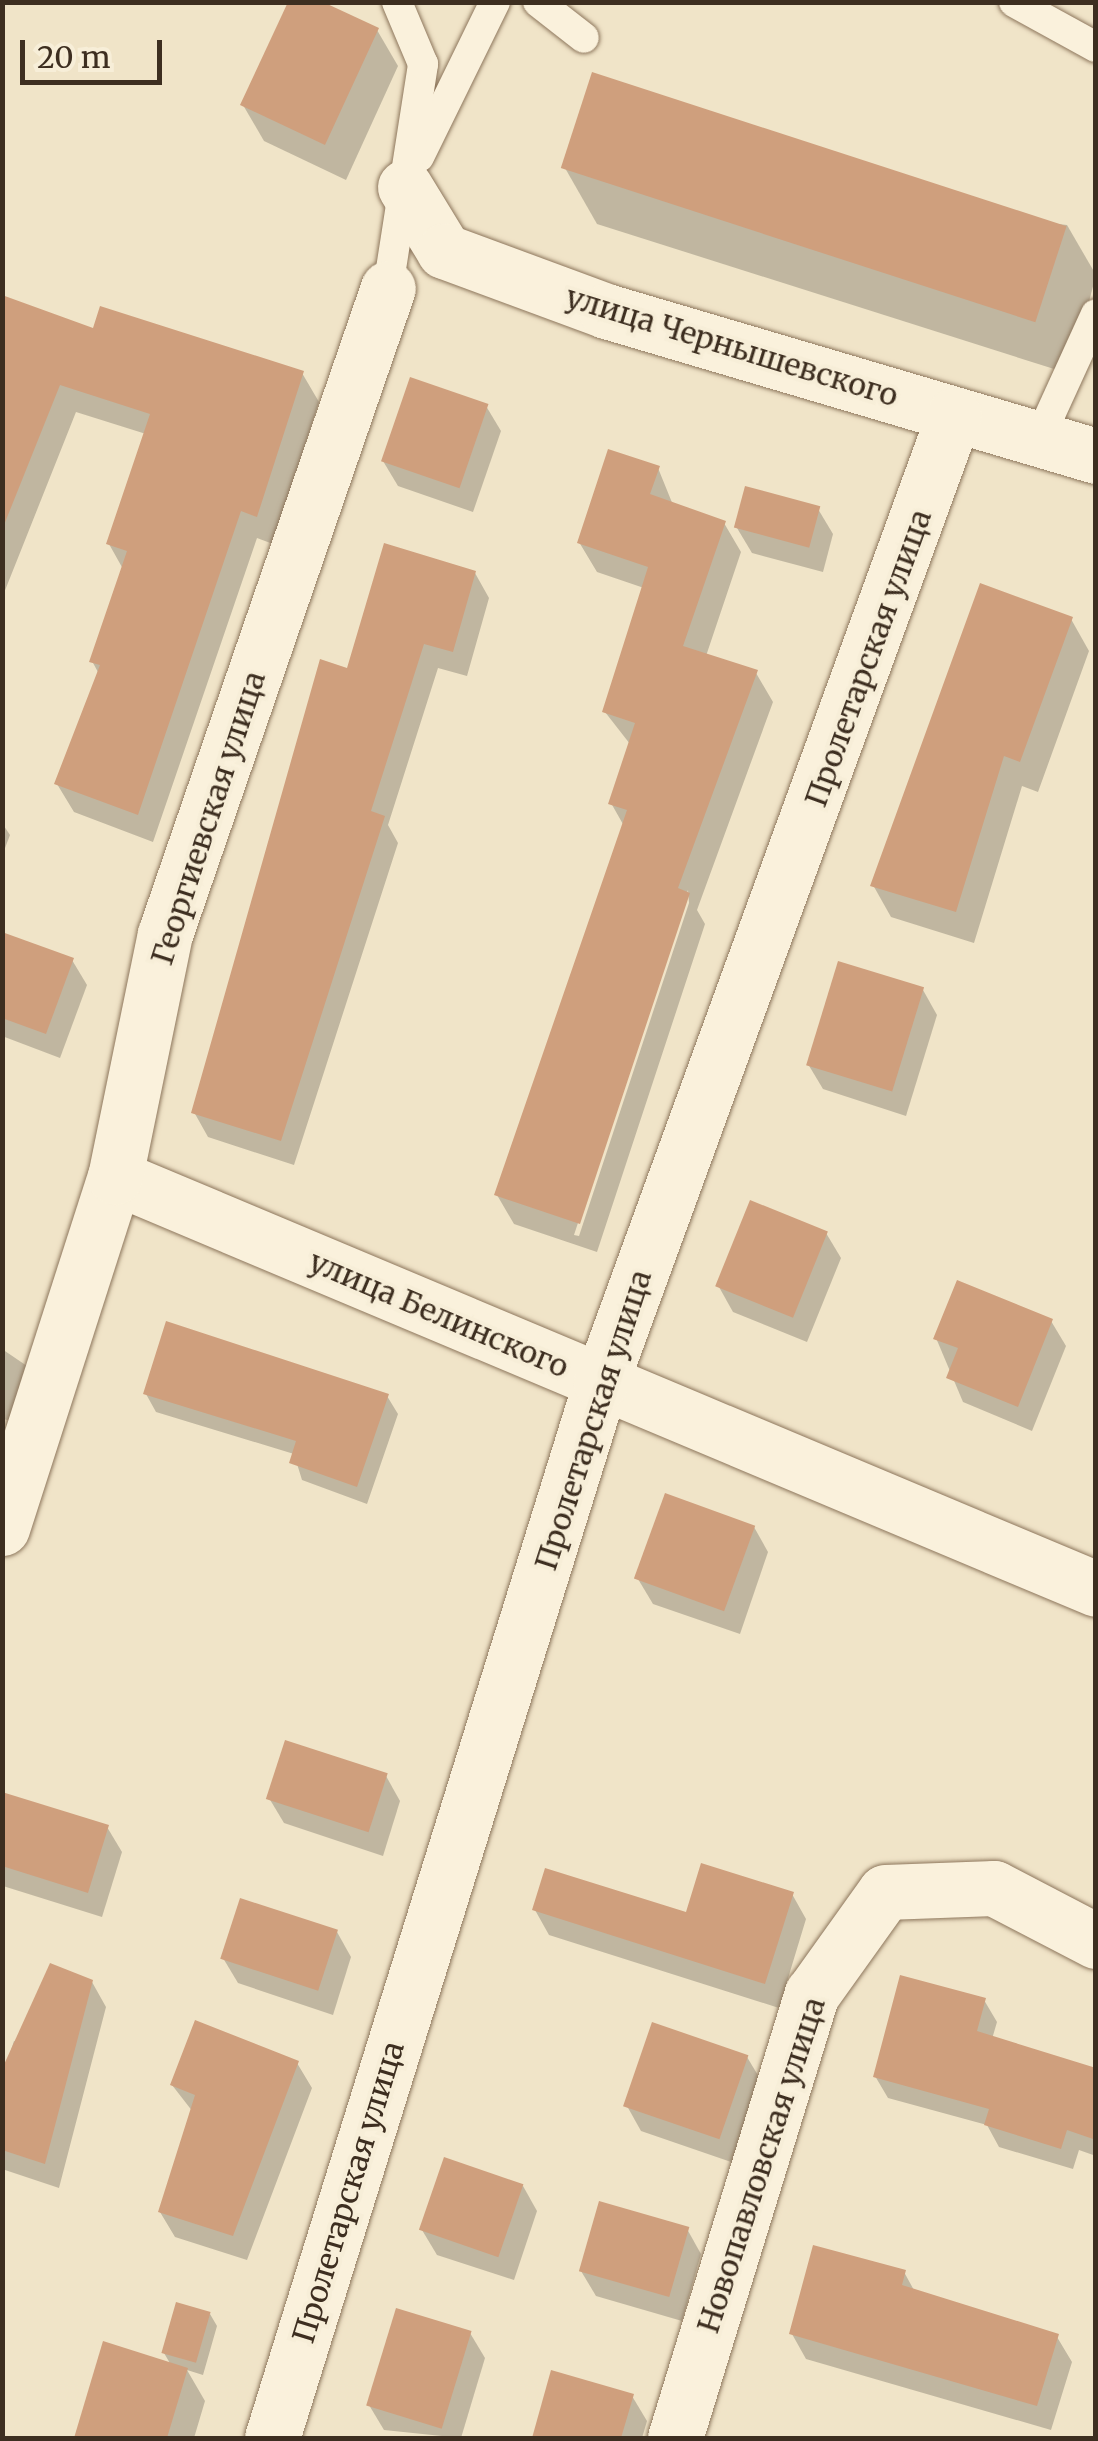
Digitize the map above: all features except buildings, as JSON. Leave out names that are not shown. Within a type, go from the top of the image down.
[{"type":"street","name":"улица Чернышевского","points":[[406,187],[444,252],[1096,456]]},
{"type":"street","name":"Георгиевская улица","points":[[2,1528],[115,1177],[165,934],[388,288]]},
{"type":"street","name":"Пролетарская улица","points":[[272,2438],[601,1382],[954,414]]},
{"type":"street","name":"улица Белинского","points":[[115,1177],[1096,1589]]},
{"type":"street","name":"Новопавловская улица","points":[[675,2438],[812,1994],[885,1892],[994,1888],[1096,1941]]},
{"type":"lane","points":[[388,288],[424,64],[396,2]]},
{"type":"lane","points":[[406,187],[495,2]]},
{"type":"lane","points":[[538,2],[584,38]]},
{"type":"lane","points":[[1014,2],[1096,47]]},
{"type":"lane","points":[[1039,440],[1096,314]]}]
